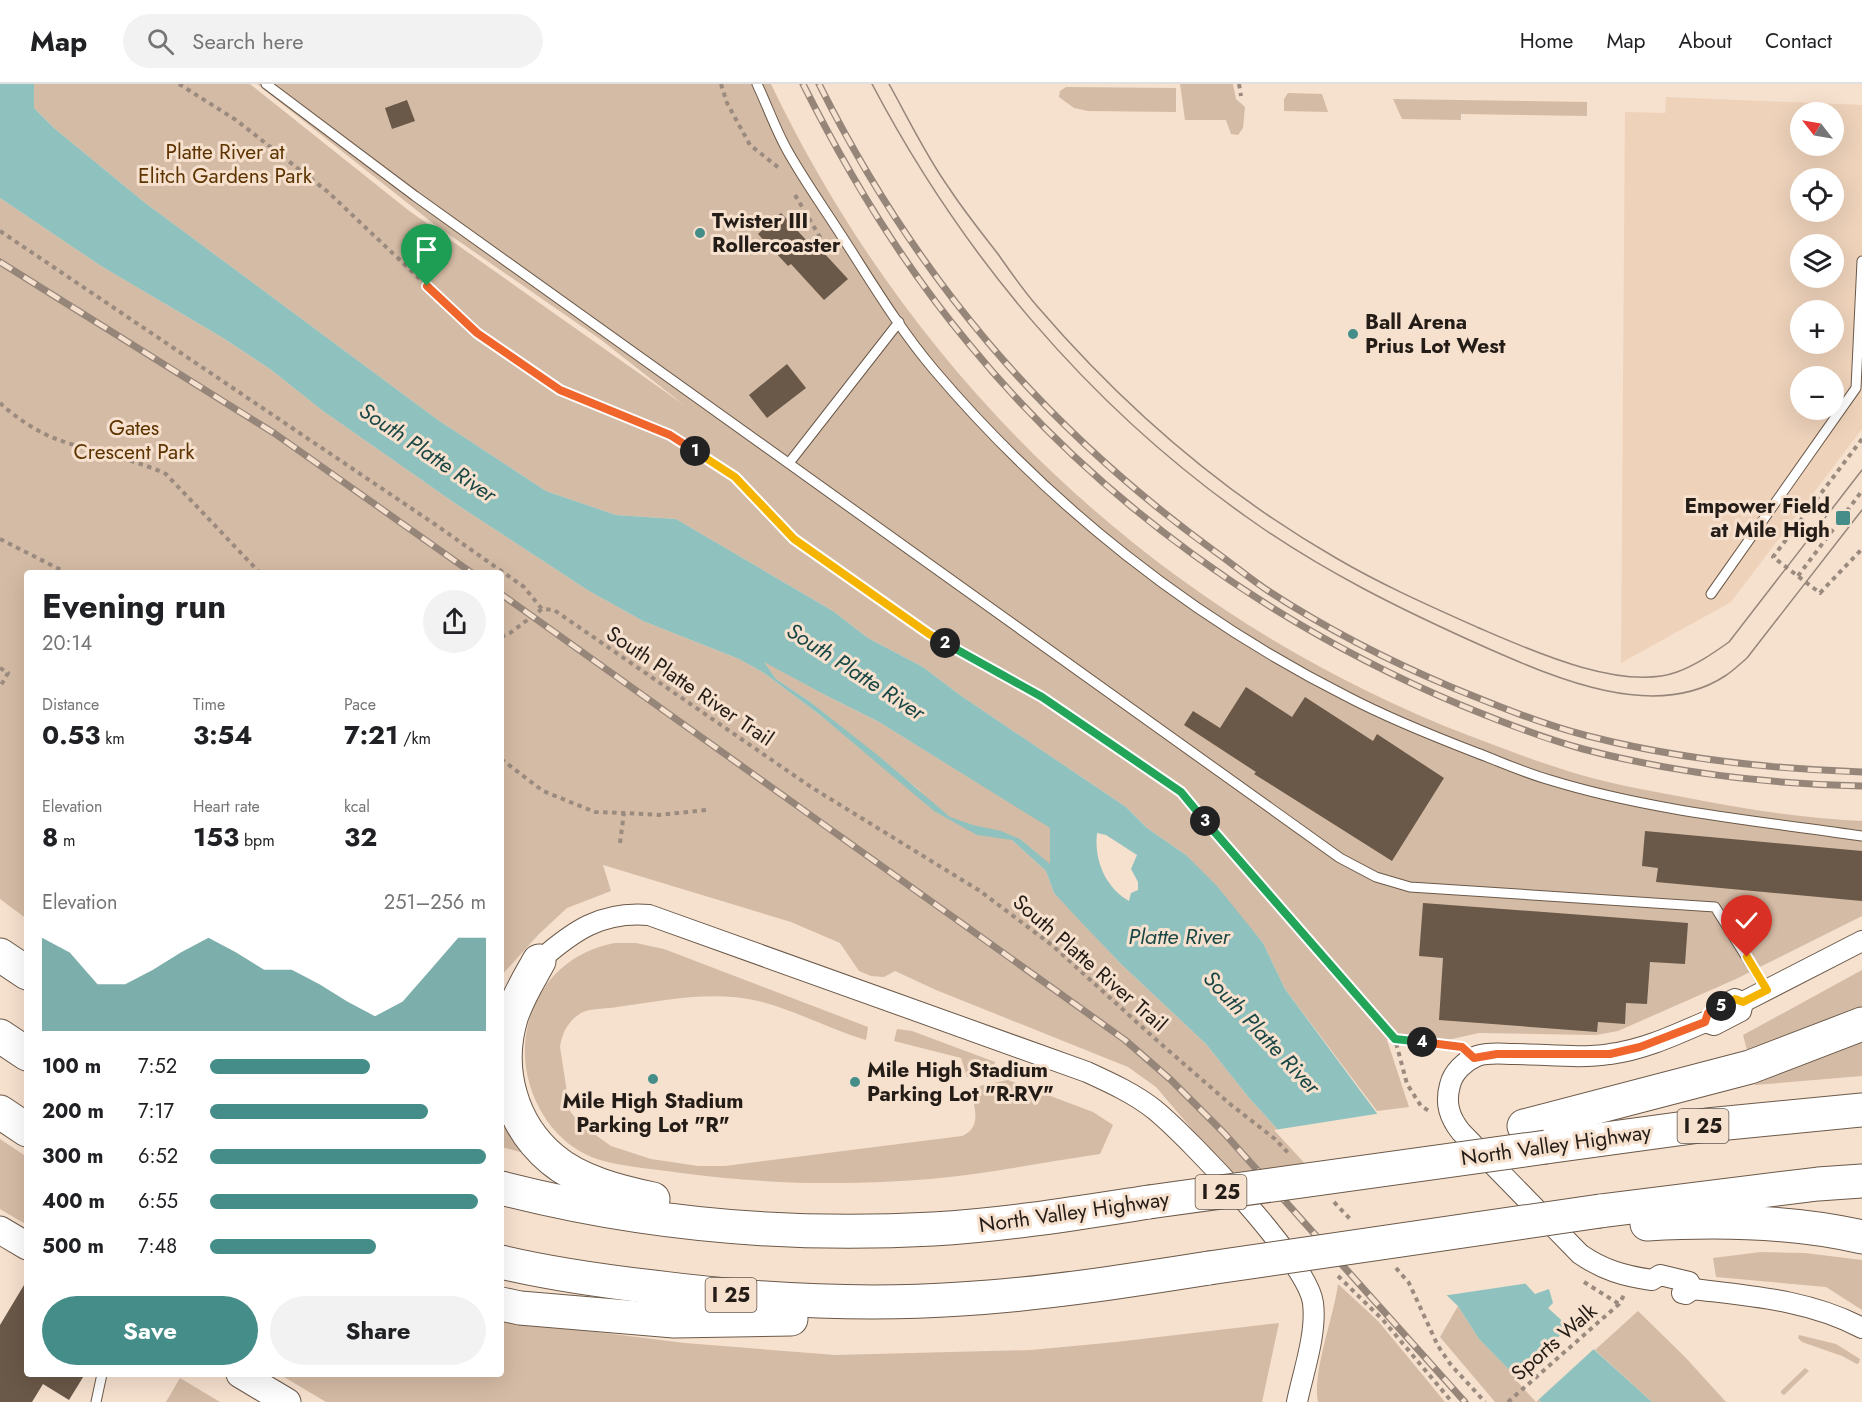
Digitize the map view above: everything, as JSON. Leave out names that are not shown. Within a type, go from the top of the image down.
[{"type":"highway","points":[[0,942],[24,956]]},
{"type":"highway","points":[[0,955],[24,972]]},
{"type":"highway","points":[[504,996],[540,961]]},
{"type":"highway","points":[[540,961],[512,1016],[506,1045],[505,1074],[509,1094],[518,1117],[532,1139],[553,1160],[590,1181],[660,1201],[890,1231]]},
{"type":"highway","points":[[1535,1137],[1750,1067],[1862,1024]]},
{"type":"highway","points":[[0,1036],[24,1052]]},
{"type":"highway","name":"North Valley Highway","points":[[504,1189],[604,1210],[683,1222],[818,1231],[890,1231],[1012,1222],[1149,1202],[1291,1168],[1535,1137],[1707,1125],[1862,1110]]},
{"type":"highway","points":[[1608,1218],[1818,1184],[1862,1181]]},
{"type":"highway","points":[[1608,1218],[1803,1227],[1862,1237]]},
{"type":"highway","name":"I 25","points":[[504,1263],[591,1279],[762,1298],[837,1302],[906,1302],[1082,1288],[1409,1238],[1608,1218]]},
{"type":"highway","points":[[504,1305],[520,1308],[674,1321],[834,1318],[963,1299]]},
{"type":"street","points":[[540,961],[561,941],[581,928],[603,919],[627,915],[649,915],[1087,1072],[1117,1086],[1155,1110],[1187,1140],[1260,1220],[1305,1281],[1313,1302],[1314,1321],[1297,1402]]},
{"type":"street","points":[[1862,940],[1743,1002],[1735,999],[1728,1002],[1708,1013],[1705,1022],[1640,1047],[1610,1054],[1497,1054],[1474,1058],[1457,1071],[1451,1081],[1448,1094],[1448,1108],[1454,1124],[1580,1254],[1596,1265],[1614,1273],[1652,1280],[1656,1287],[1678,1293],[1686,1294],[1693,1289],[1821,1309],[1862,1328]]},
{"type":"street","points":[[245,1377],[287,1402]]},
{"type":"lane","points":[[266,84],[415,196],[1340,858],[1376,877],[1410,887],[1715,907],[1767,990]]},
{"type":"lane","points":[[757,84],[786,147],[899,322],[934,370],[989,430],[1110,543],[1251,642],[1347,697],[1421,732],[1547,780],[1607,796],[1688,811],[1862,836]]},
{"type":"lane","points":[[1711,594],[1856,388],[1862,261]]},
{"type":"lane","points":[[789,463],[899,322]]},
{"type":"lane","points":[[96,1402],[101,1377]]},
{"type":"path","points":[[179,84],[236,120],[328,192],[477,333],[560,390],[680,441],[735,477],[794,539],[919,628],[1042,697],[1181,792],[1277,906],[1395,1039],[1407,1084],[1421,1106],[1432,1113]]},
{"type":"path","points":[[721,84],[727,103],[750,145],[777,166],[783,176]]},
{"type":"path","points":[[1239,84],[1241,96]]},
{"type":"path","points":[[794,195],[823,242],[821,250]]},
{"type":"path","points":[[0,231],[500,570]]},
{"type":"path","points":[[0,403],[12,414],[57,440],[146,464],[166,474],[257,570]]},
{"type":"path","points":[[1862,439],[1773,557],[1820,593],[1862,549]]},
{"type":"path","points":[[1797,576],[1862,491]]},
{"type":"path","points":[[0,539],[61,570]]},
{"type":"path","points":[[504,573],[524,587],[542,609],[504,635]]},
{"type":"path","name":"South Platte River Trail","points":[[542,609],[554,610],[812,787],[980,891],[1053,946],[1230,1104],[1275,1139],[1291,1168]]},
{"type":"path","points":[[0,668],[8,673],[0,687]]},
{"type":"path","points":[[504,761],[543,791],[595,812],[659,814],[706,810]]},
{"type":"path","points":[[620,843],[624,813]]},
{"type":"path","points":[[1395,1039],[1462,1047],[1474,1058]]},
{"type":"path","points":[[1330,1198],[1354,1224]]},
{"type":"path","points":[[1393,1266],[1409,1282],[1438,1346],[1451,1365],[1485,1402]]},
{"type":"path","name":"Sports Walk","points":[[1508,1402],[1619,1304]]},
{"type":"shaded area","points":[[1666,97],[1790,102],[1790,156],[1844,156],[1844,104],[1862,105],[1862,429],[1731,602],[1621,663],[1625,112],[1665,113]]},
{"type":"green space","name":"Platte River at Elitch Gardens Park","points":[[34,84],[250,84],[408,210],[684,405],[600,339],[434,224],[257,84],[771,84],[829,193],[897,295],[973,390],[1058,478],[1150,556],[1250,626],[1357,686],[1504,749],[1573,773],[1636,788],[1772,812],[1862,821],[1862,916],[1736,979],[1618,1031],[1596,1035],[1479,1033],[1443,1041],[1387,1040],[1409,1107],[1377,1111],[1285,989],[1263,943],[1186,855],[1147,828],[1126,807],[960,695],[923,667],[868,638],[833,611],[676,519],[616,515],[546,491],[438,420],[144,202],[54,128],[34,108]]},
{"type":"green space","points":[[1180,84],[1233,84],[1236,99],[1245,107],[1243,128],[1238,135],[1231,134],[1226,120],[1185,120]]},
{"type":"green space","points":[[1066,87],[1176,88],[1176,112],[1088,111],[1074,108],[1059,97],[1060,91]]},
{"type":"green space","points":[[1288,93],[1322,94],[1328,112],[1284,111],[1284,99]]},
{"type":"green space","points":[[1393,99],[1587,102],[1587,116],[1461,114],[1461,120],[1402,119]]},
{"type":"green space","name":"Gates Crescent Park","points":[[0,198],[101,266],[223,338],[270,369],[323,411],[456,504],[589,591],[643,621],[739,659],[764,673],[886,769],[924,794],[809,701],[776,679],[763,661],[879,722],[1051,828],[1050,865],[1020,839],[1012,840],[1046,871],[1054,893],[1121,964],[1206,1044],[1250,1099],[1323,1179],[1243,1189],[1156,1087],[1128,1067],[936,990],[895,971],[884,977],[871,976],[859,971],[840,943],[791,922],[603,865],[611,891],[567,908],[539,934],[504,973],[504,570],[24,570],[24,917],[0,899]]},
{"type":"green space","points":[[615,943],[636,943],[664,949],[868,1027],[866,1040],[772,1005],[723,996],[705,996],[584,1011],[569,1024],[560,1047],[570,1111],[580,1124],[611,1146],[651,1159],[698,1166],[725,1166],[962,1136],[969,1132],[975,1122],[975,1109],[970,1088],[1008,1080],[1093,1112],[1113,1125],[1100,1154],[973,1174],[868,1183],[743,1180],[630,1166],[591,1157],[568,1143],[544,1116],[531,1090],[525,1062],[526,1035],[533,1010],[545,986],[563,967],[587,952]]},
{"type":"green space","points":[[1862,970],[1862,1010],[1747,1050],[1743,1035]]},
{"type":"green space","points":[[897,1029],[912,1031],[995,1062],[991,1072],[967,1077],[961,1058],[894,1041]]},
{"type":"green space","points":[[1862,1039],[1862,1076],[1755,1085],[1754,1077]]},
{"type":"green space","points":[[504,1093],[539,1157],[504,1148]]},
{"type":"green space","points":[[0,1139],[24,1155],[24,1223],[0,1209]]},
{"type":"green space","points":[[1761,1252],[1805,1253],[1862,1260],[1862,1310],[1826,1287],[1716,1277],[1713,1258]]},
{"type":"green space","points":[[1338,1284],[1378,1321],[1445,1402],[1318,1402],[1318,1375]]},
{"type":"green space","points":[[1458,1306],[1479,1339],[1541,1402],[1495,1402],[1440,1337]]},
{"type":"green space","points":[[1638,1311],[1685,1357],[1726,1402],[1652,1402],[1595,1350]]},
{"type":"green space","points":[[504,1320],[685,1343],[835,1355],[1031,1350],[1279,1323],[1262,1402],[326,1402],[284,1377],[504,1377]]},
{"type":"green space","points":[[1799,1335],[1836,1344],[1860,1359],[1859,1363],[1802,1342],[1798,1338]]},
{"type":"green space","points":[[1805,1368],[1809,1371],[1784,1395],[1781,1393],[1781,1391]]},
{"type":"green space","points":[[180,1378],[220,1402],[166,1402]]},
{"type":"water","name":"Platte River","points":[[0,84],[34,84],[34,108],[54,128],[144,202],[438,420],[546,491],[616,515],[676,519],[833,611],[868,638],[923,667],[960,695],[1126,807],[1147,828],[1186,855],[1217,886],[1263,943],[1285,989],[1407,1154],[1535,1294],[1549,1289],[1553,1303],[1548,1308],[1652,1402],[1541,1402],[1479,1339],[1458,1306],[1323,1179],[1250,1099],[1206,1044],[1121,964],[1079,920],[1054,893],[1046,871],[1012,840],[977,835],[934,811],[820,715],[764,673],[739,659],[643,621],[589,591],[456,504],[323,411],[270,369],[223,338],[101,266],[0,198]],"holes":[[[764,662],[879,722],[1050,828],[1050,864],[1020,839],[1001,831],[950,817],[880,757],[809,701],[776,679]],[[1097,833],[1106,835],[1137,855],[1131,869],[1138,882],[1138,890],[1131,893],[1129,901],[1113,888],[1103,872],[1097,853]]]},
{"type":"pier","points":[[1382,1113],[1409,1152],[1529,1283],[1442,1296],[1321,1181],[1274,1130]]},
{"type":"pier","points":[[1571,1325],[1596,1347],[1536,1402],[1514,1378]]},
{"type":"building","points":[[407,100],[415,121],[392,129],[385,108]]},
{"type":"building","points":[[781,213],[808,242],[811,239],[848,279],[824,300],[791,264],[788,266],[758,234]]},
{"type":"building","points":[[787,364],[806,388],[767,418],[749,395]]},
{"type":"building","points":[[1246,687],[1292,717],[1305,697],[1373,741],[1377,734],[1444,778],[1392,861],[1254,774],[1256,772],[1184,725],[1193,711],[1220,728]]},
{"type":"building","points":[[1645,831],[1862,851],[1862,901],[1656,882],[1658,868],[1642,866]]},
{"type":"building","points":[[1423,903],[1688,923],[1685,964],[1650,962],[1647,1004],[1626,1003],[1625,1024],[1598,1022],[1597,1032],[1439,1020],[1443,958],[1419,956]]},
{"type":"building","points":[[24,1285],[24,1377],[83,1377],[69,1400],[43,1384],[32,1402],[0,1402],[0,1325]]},
{"type":"tram line","points":[[872,84],[907,147],[946,208],[989,267],[1034,323],[1083,377],[1135,427],[1190,474],[1248,518],[1334,573],[1394,605],[1514,660],[1543,672],[1605,690],[1637,695],[1668,695],[1697,689],[1725,676],[1747,658],[1862,510]]},
{"type":"tram line","points":[[889,84],[941,176],[1037,306],[1104,378],[1176,445],[1214,476],[1294,533],[1353,568],[1461,620],[1524,647],[1576,666],[1630,677],[1655,677],[1691,666],[1729,642],[1862,470]]},
{"type":"railway","points":[[803,84],[858,186],[900,251],[945,314],[1020,402],[1074,457],[1133,508],[1194,555],[1258,599],[1324,638],[1393,674],[1463,706],[1568,745],[1652,765],[1721,776],[1792,783],[1862,786]]},
{"type":"railway","points":[[819,84],[897,221],[941,284],[989,343],[1040,400],[1095,454],[1154,505],[1263,587],[1335,631],[1404,666],[1484,701],[1553,726],[1622,744],[1690,757],[1758,765],[1862,772]]},
{"type":"railway","points":[[0,262],[274,433],[468,570]]},
{"type":"railway","points":[[504,596],[1125,1040],[1171,1080],[1224,1133],[1465,1402]]},
{"type":"place","name":"Twister III Rollercoaster","points":[[700,233]]},
{"type":"place","name":"Ball Arena Prius Lot West","points":[[1353,334]]},
{"type":"place","name":"Empower Field at Mile High","points":[[1843,518]]},
{"type":"place","name":"Mile High Stadium Parking Lot \"R\"","points":[[653,1079]]},
{"type":"place","name":"Mile High Stadium Parking Lot \"R-RV\"","points":[[855,1082]]},
{"type":"route","points":[[427,286],[477,333],[560,390],[670,435],[735,477],[794,539],[929,634],[1042,697],[1181,792],[1277,906],[1395,1039],[1462,1047],[1474,1058],[1488,1054],[1610,1054],[1666,1038],[1705,1022],[1708,1013],[1735,999],[1743,1002],[1767,990],[1747,957]]},
{"type":"water label","name":"South Platte River","points":[[428,452]]},
{"type":"water label","name":"South Platte River","points":[[856,671]]},
{"type":"water label","name":"South Platte River","points":[[1262,1032]]}]
